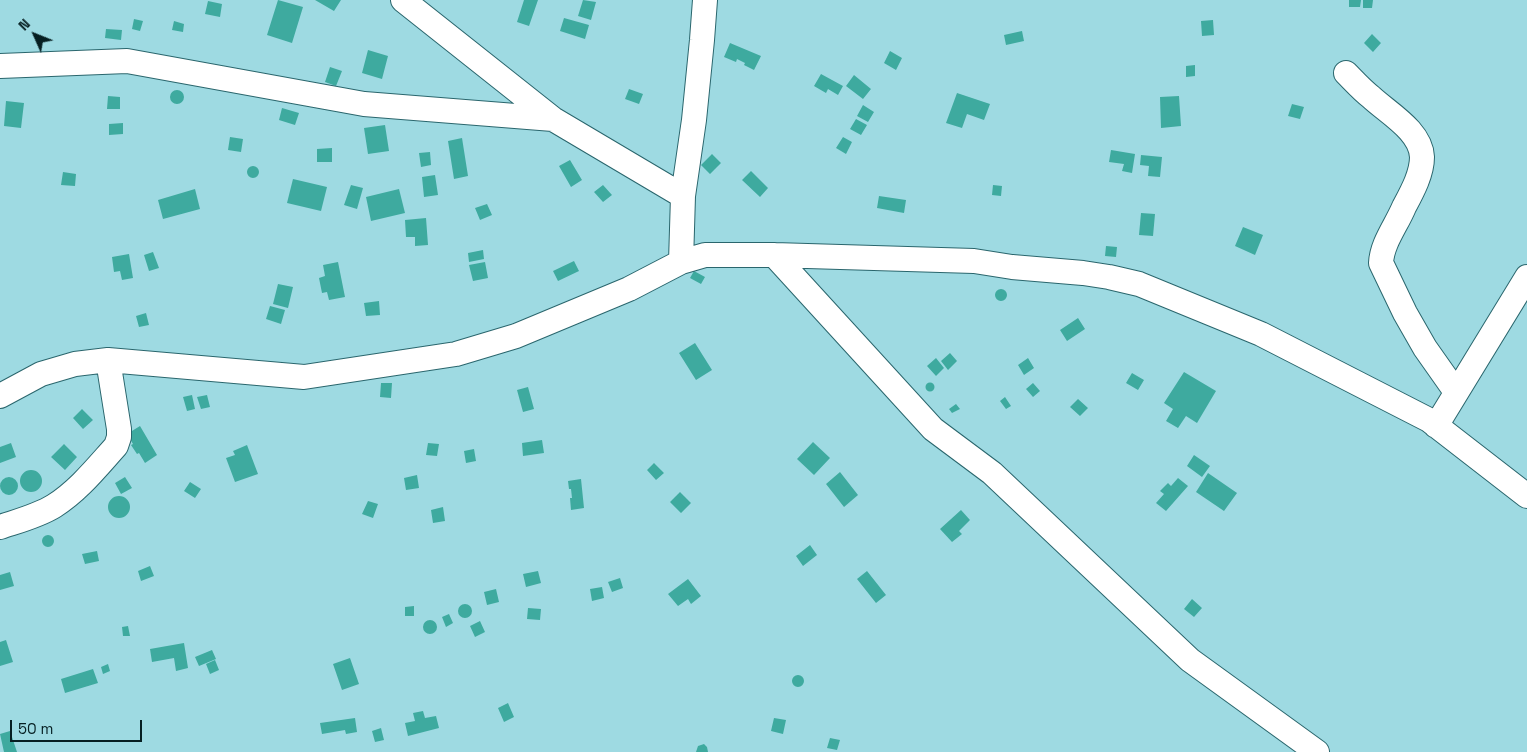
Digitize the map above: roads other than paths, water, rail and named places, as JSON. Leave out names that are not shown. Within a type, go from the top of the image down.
[{"type":"street","points":[[403,0],[553,119],[683,196]]},
{"type":"street","points":[[681,262],[683,196],[694,120],[705,0]]},
{"type":"street","points":[[0,66],[128,61],[364,104],[553,119]]},
{"type":"street","points":[[1346,74],[1370,97],[1408,127],[1416,138],[1422,155],[1420,171],[1381,255],[1381,263],[1390,285],[1425,348],[1456,392]]},
{"type":"street","points":[[0,393],[41,374],[75,364],[108,360],[304,377],[456,354],[516,336],[629,289],[681,262],[705,255],[774,255],[974,262],[1012,268],[1083,273],[1138,284],[1261,334],[1429,420],[1527,496]]},
{"type":"street","points":[[774,255],[933,429],[992,474],[1190,660],[1318,752]]},
{"type":"street","points":[[1436,426],[1527,277]]},
{"type":"street","points":[[0,527],[34,516],[54,506],[79,487],[116,446],[119,429],[108,360]]}]
